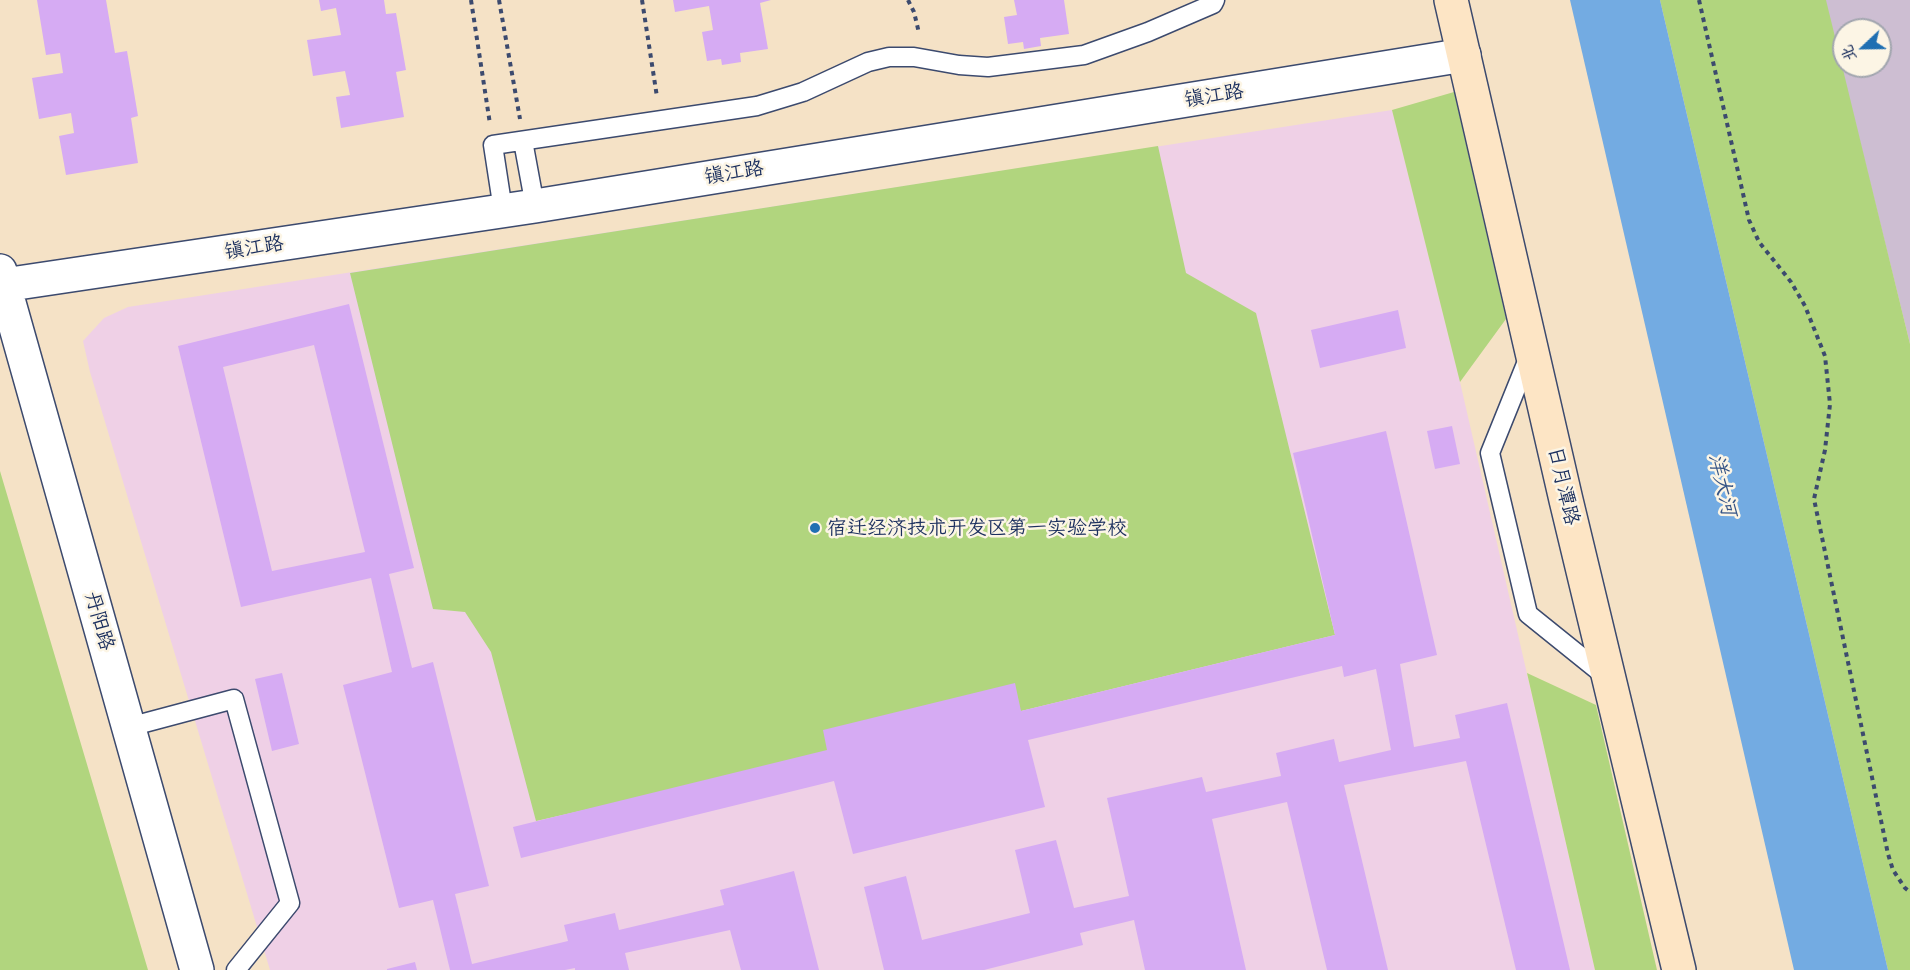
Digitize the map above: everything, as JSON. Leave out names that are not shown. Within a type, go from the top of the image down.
[{"type":"street","name":"日月潭路","points":[[1451,0],[1679,970]]},
{"type":"street","name":"镇江路","points":[[2,278],[519,208],[1464,55]]},
{"type":"street","name":"丹阳路","points":[[2,278],[197,970]]},
{"type":"lane","points":[[519,208],[493,145],[721,112],[779,101],[846,74],[868,62],[890,57],[988,67],[1084,55],[1148,32],[1213,4],[1215,0]]},
{"type":"lane","points":[[519,208],[523,141]]},
{"type":"lane","points":[[1532,350],[1490,453],[1492,465],[1528,614],[1609,679]]},
{"type":"lane","points":[[129,727],[234,699],[290,903],[236,970]]},
{"type":"path","points":[[471,0],[493,145]]},
{"type":"path","points":[[499,0],[523,141]]},
{"type":"path","points":[[642,0],[660,120]]},
{"type":"path","points":[[908,0],[914,12],[925,59]]},
{"type":"path","points":[[1699,0],[1749,220],[1759,242],[1791,282],[1805,306],[1825,356],[1830,404],[1825,450],[1814,499],[1888,854],[1893,870],[1910,892]]},
{"type":"shaded area","points":[[1825,0],[1910,0],[1910,344],[1844,78],[1892,78],[1892,18],[1832,18],[1832,28]]},
{"type":"shaded area","name":"宿迁经济技术开发区第一实验学校","points":[[1392,110],[1460,382],[1595,970],[270,970],[90,372],[83,341],[104,318],[128,307]]},
{"type":"green space","points":[[1660,0],[1826,0],[1832,25],[1832,78],[1845,78],[1910,344],[1910,970],[1888,970]]},
{"type":"green space","points":[[1454,92],[1506,319],[1460,382],[1392,110]]},
{"type":"green space","points":[[1158,146],[1186,273],[1256,313],[1335,635],[1021,711],[536,821],[491,652],[465,612],[433,609],[350,273]]},
{"type":"green space","points":[[0,471],[148,970],[0,970]]},
{"type":"green space","points":[[1527,673],[1596,705],[1657,970],[1595,970]]},
{"type":"water","name":"洋大河","points":[[1570,0],[1660,0],[1888,970],[1794,970]]},
{"type":"building","points":[[37,0],[106,0],[115,53],[127,51],[138,116],[131,118],[138,163],[66,175],[59,136],[74,133],[71,113],[39,119],[32,78],[63,73],[60,53],[46,55]]},
{"type":"building","points":[[319,0],[384,0],[386,14],[396,13],[406,70],[396,72],[404,117],[341,128],[336,97],[350,95],[345,71],[313,76],[307,40],[341,35],[336,8],[321,11]]},
{"type":"building","points":[[673,0],[771,0],[760,3],[768,49],[740,53],[741,62],[722,65],[721,59],[707,61],[702,32],[713,30],[709,6],[675,12]]},
{"type":"building","points":[[1014,0],[1064,0],[1069,34],[1040,38],[1041,46],[1024,49],[1023,42],[1008,44],[1004,17],[1017,15]]},
{"type":"building","points":[[349,304],[414,568],[389,574],[412,668],[433,662],[489,886],[455,894],[472,964],[568,941],[564,925],[615,913],[619,930],[724,905],[720,890],[794,871],[819,970],[741,970],[730,930],[625,953],[629,970],[575,970],[575,968],[565,970],[450,970],[433,900],[399,908],[343,685],[392,672],[371,578],[241,607],[178,346]],"holes":[[[314,345],[365,552],[272,571],[223,367]]]},
{"type":"building","points":[[1398,310],[1406,348],[1320,368],[1311,330]]},
{"type":"building","points":[[1452,426],[1460,464],[1435,469],[1427,431]]},
{"type":"building","points":[[1386,431],[1437,655],[1400,664],[1414,747],[1460,738],[1455,715],[1507,703],[1570,970],[1516,970],[1466,761],[1344,785],[1388,970],[1327,970],[1287,802],[1212,819],[1246,970],[1145,970],[1134,920],[1080,933],[1083,945],[984,970],[884,970],[864,887],[906,876],[922,940],[1030,913],[1015,850],[1056,840],[1074,908],[1129,896],[1107,798],[1202,777],[1206,792],[1281,776],[1276,753],[1334,739],[1339,762],[1391,750],[1376,669],[1344,677],[1342,666],[1028,740],[1045,807],[853,854],[834,781],[521,858],[513,827],[827,750],[823,730],[1015,683],[1021,711],[1335,635],[1293,453]]},
{"type":"building","points":[[282,673],[299,744],[272,751],[255,679]]},
{"type":"building","points":[[415,962],[417,970],[387,970],[387,969]]},
{"type":"place","name":"宿迁经济技术开发区第一实验学校","points":[[815,528]]}]
